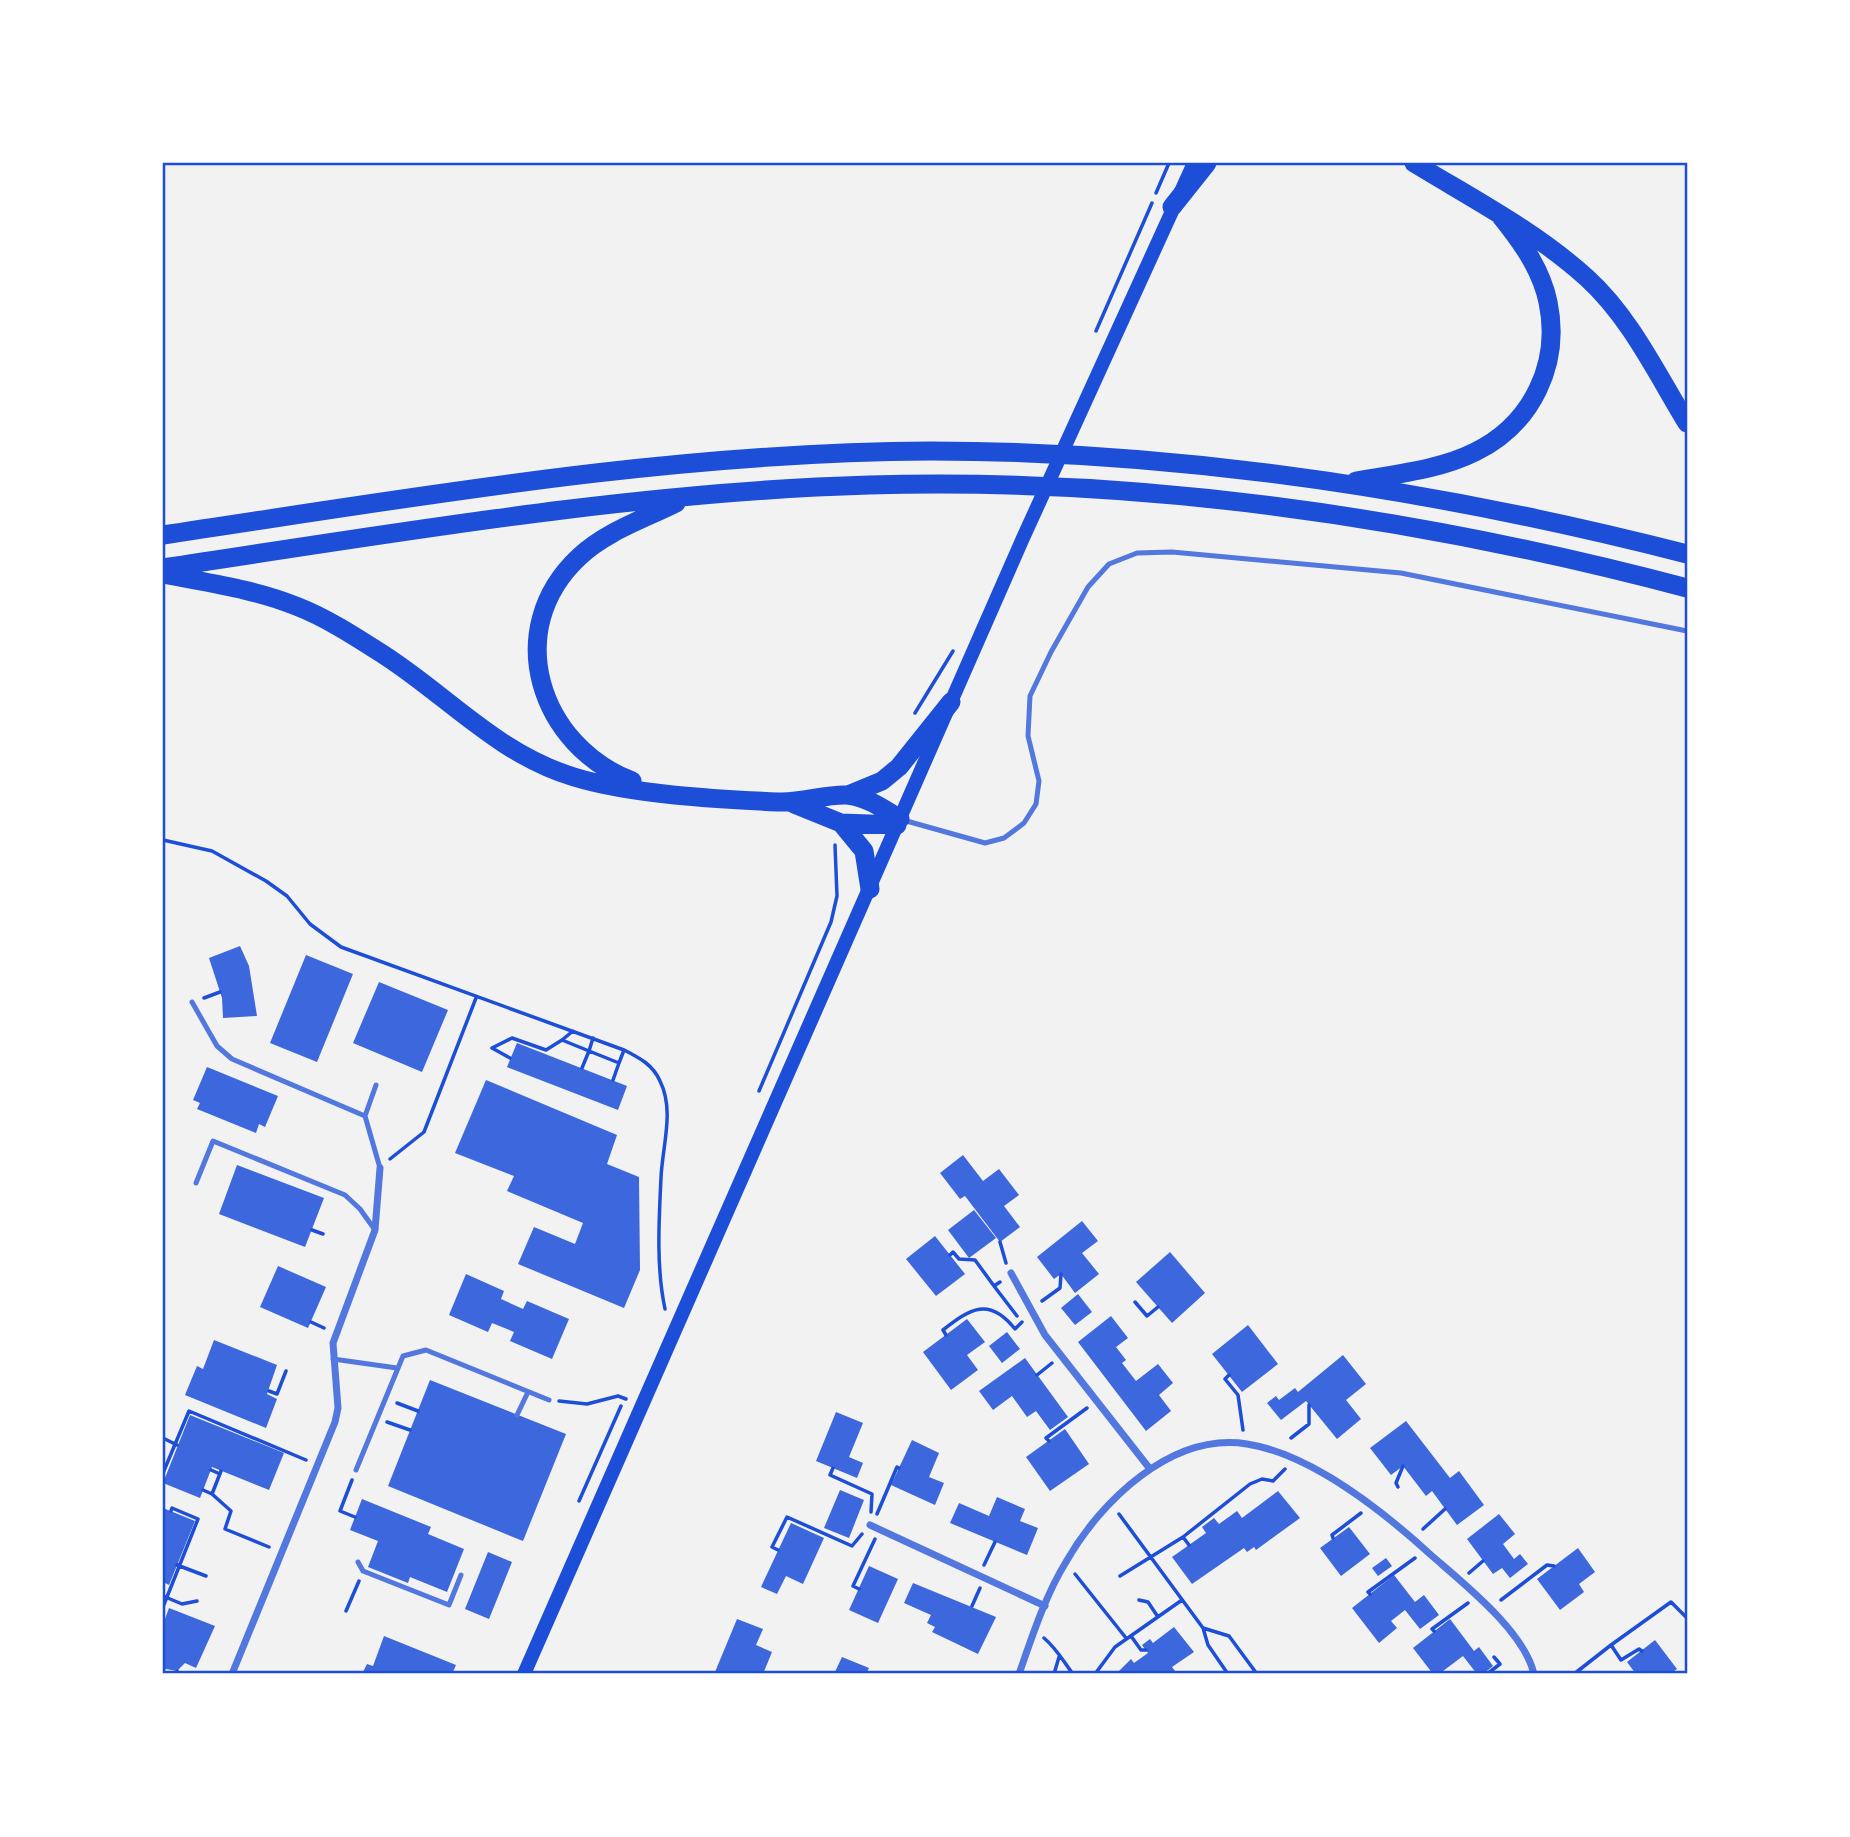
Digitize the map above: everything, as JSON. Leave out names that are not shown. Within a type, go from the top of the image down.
[{"type":"highway","points":[[1172,206],[1207,163]]},
{"type":"highway","points":[[1413,163],[1535,236],[1589,279],[1627,324],[1687,422]]},
{"type":"highway","points":[[1342,483],[1415,471],[1474,453],[1497,440],[1518,421],[1536,395],[1548,369],[1552,337],[1548,301],[1531,259],[1499,215]]},
{"type":"highway","points":[[163,535],[483,487],[687,464],[865,453],[1000,452],[1209,466],[1342,483],[1507,513],[1687,554]]},
{"type":"highway","points":[[163,568],[489,519],[691,496],[794,488],[931,484],[998,485],[1141,494],[1341,516],[1502,546],[1687,588]]},
{"type":"highway","points":[[656,791],[609,772],[582,754],[559,726],[543,695],[538,654],[541,617],[555,586],[578,558],[605,538],[691,496]]},
{"type":"highway","points":[[163,574],[255,592],[297,606],[339,627],[387,657],[510,749],[572,777],[603,785],[722,799],[790,802],[848,795],[882,781],[899,767],[951,702]]},
{"type":"highway","points":[[848,795],[877,804],[899,822]]},
{"type":"highway","points":[[790,802],[838,831],[864,852],[870,889]]},
{"type":"highway","points":[[838,831],[899,822]]},
{"type":"main road","points":[[524,1674],[1023,538],[1172,206],[1194,163]]},
{"type":"street","points":[[232,1674],[318,1464],[338,1408],[333,1359],[335,1333],[375,1230],[380,1168]]},
{"type":"street","points":[[1011,1273],[1045,1335],[1150,1469]]},
{"type":"street","points":[[1019,1674],[1065,1562],[1111,1504],[1150,1469],[1176,1454],[1209,1444],[1245,1443],[1291,1458],[1371,1505],[1426,1550],[1488,1609],[1524,1650],[1534,1674]]},
{"type":"street","points":[[874,1527],[1045,1606]]},
{"type":"lane","points":[[899,822],[985,843],[1004,838],[1024,823],[1037,804],[1039,781],[1028,736],[1030,696],[1088,587],[1109,564],[1137,553],[1172,552],[1401,573],[1687,631]]},
{"type":"lane","points":[[192,1002],[217,1046],[232,1059],[365,1116]]},
{"type":"lane","points":[[376,1085],[365,1116],[380,1168]]},
{"type":"lane","points":[[196,1184],[213,1141],[345,1195],[360,1209],[375,1230]]},
{"type":"lane","points":[[356,1470],[403,1356],[426,1350],[549,1401]]},
{"type":"lane","points":[[333,1359],[397,1368]]},
{"type":"lane","points":[[517,1415],[528,1392]]},
{"type":"lane","points":[[358,1562],[363,1571],[449,1605],[461,1574]]},
{"type":"path","points":[[1093,338],[1169,163]]},
{"type":"path","points":[[912,717],[953,650]]},
{"type":"path","points":[[758,1093],[831,922],[837,896],[838,831]]},
{"type":"path","points":[[163,840],[212,851],[266,881],[287,896],[310,924],[341,947],[476,999],[624,1050],[653,1068],[666,1101],[666,1135],[661,1176],[660,1287],[666,1316],[671,1304]]},
{"type":"path","points":[[380,1168],[424,1132],[476,999]]},
{"type":"path","points":[[510,1058],[492,1048],[512,1038],[546,1050],[573,1031]]},
{"type":"path","points":[[582,1068],[593,1038]]},
{"type":"path","points":[[562,1040],[619,1063]]},
{"type":"path","points":[[613,1080],[624,1050]]},
{"type":"path","points":[[312,1230],[323,1234]]},
{"type":"path","points":[[994,1286],[1011,1273],[1000,1242]]},
{"type":"path","points":[[946,1335],[943,1331],[965,1313],[976,1309],[993,1309],[1015,1329],[1022,1323],[975,1260],[959,1259],[953,1252],[950,1255]]},
{"type":"path","points":[[1030,1310],[1060,1288],[1061,1274]]},
{"type":"path","points":[[1135,1302],[1147,1317],[1158,1307]]},
{"type":"path","points":[[269,1391],[277,1394],[286,1371]]},
{"type":"path","points":[[1229,1375],[1225,1379],[1238,1395],[1245,1443]]},
{"type":"path","points":[[549,1401],[587,1404],[618,1396],[626,1399],[631,1389]]},
{"type":"path","points":[[385,1398],[418,1410]]},
{"type":"path","points":[[1049,1441],[1046,1438],[1097,1401]]},
{"type":"path","points":[[1291,1438],[1309,1424],[1310,1405]]},
{"type":"path","points":[[163,1473],[189,1411],[318,1464]]},
{"type":"path","points":[[163,1438],[176,1445]]},
{"type":"path","points":[[1120,1576],[1183,1537],[1250,1484],[1262,1479],[1273,1481],[1283,1474],[1291,1458]]},
{"type":"path","points":[[1398,1487],[1395,1483],[1404,1466]]},
{"type":"path","points":[[859,1589],[853,1586],[897,1467],[899,1468]]},
{"type":"path","points":[[833,1468],[830,1475],[872,1494],[874,1527]]},
{"type":"path","points":[[211,1470],[221,1472],[212,1494]]},
{"type":"path","points":[[355,1517],[340,1511],[356,1470]]},
{"type":"path","points":[[203,1490],[212,1494],[231,1511],[225,1529],[282,1552]]},
{"type":"path","points":[[1111,1504],[1202,1628],[1208,1645],[1228,1674]]},
{"type":"path","points":[[1333,1538],[1332,1535],[1371,1505]]},
{"type":"path","points":[[163,1607],[198,1519],[172,1508],[171,1511]]},
{"type":"path","points":[[1412,1538],[1445,1509]]},
{"type":"path","points":[[778,1550],[772,1547],[787,1517],[852,1546],[874,1527]]},
{"type":"path","points":[[1183,1537],[1189,1545]]},
{"type":"path","points":[[979,1575],[995,1542]]},
{"type":"path","points":[[1370,1594],[1368,1592],[1426,1550]]},
{"type":"path","points":[[1065,1562],[1126,1638]]},
{"type":"path","points":[[178,1565],[206,1576]]},
{"type":"path","points":[[1488,1609],[1547,1565],[1554,1566]]},
{"type":"path","points":[[346,1611],[363,1571]]},
{"type":"path","points":[[165,1597],[182,1604],[197,1601]]},
{"type":"path","points":[[1434,1631],[1432,1629],[1476,1597]]},
{"type":"path","points":[[1139,1600],[1148,1602],[1158,1616]]},
{"type":"path","points":[[1095,1674],[1115,1647],[1182,1600]]},
{"type":"path","points":[[1574,1674],[1671,1602],[1687,1618]]},
{"type":"path","points":[[1202,1628],[1229,1636],[1257,1674]]},
{"type":"path","points":[[1035,1630],[1057,1649],[1059,1657],[1073,1674]]},
{"type":"path","points":[[1131,1636],[1141,1650],[1146,1650]]},
{"type":"path","points":[[1611,1645],[1621,1660],[1639,1649],[1642,1651]]},
{"type":"path","points":[[1054,1674],[1059,1657]]},
{"type":"path","points":[[1487,1674],[1500,1664],[1494,1657]]},
{"type":"building","points":[[240,946],[249,966],[257,1016],[223,1018],[222,998],[209,958]]},
{"type":"building","points":[[306,955],[353,974],[317,1062],[270,1043]]},
{"type":"building","points":[[379,982],[448,1010],[422,1072],[353,1043]]},
{"type":"building","points":[[517,1043],[627,1086],[618,1110],[507,1067]]},
{"type":"building","points":[[207,1067],[278,1096],[265,1127],[259,1124],[256,1133],[197,1109],[200,1103],[193,1100]]},
{"type":"building","points":[[486,1080],[617,1135],[607,1164],[639,1177],[640,1270],[624,1308],[518,1264],[534,1227],[575,1244],[583,1223],[507,1191],[514,1176],[455,1153]]},
{"type":"building","points":[[963,1155],[983,1181],[999,1169],[1019,1195],[1004,1206],[1020,1227],[1000,1242],[965,1196],[960,1199],[940,1173]]},
{"type":"building","points":[[237,1165],[324,1198],[305,1247],[219,1214]]},
{"type":"building","points":[[974,1210],[996,1238],[969,1258],[948,1230]]},
{"type":"building","points":[[1082,1221],[1098,1241],[1082,1253],[1099,1274],[1075,1293],[1061,1274],[1054,1279],[1037,1257]]},
{"type":"building","points":[[935,1236],[965,1274],[936,1296],[906,1259]]},
{"type":"building","points":[[1170,1252],[1205,1293],[1172,1323],[1136,1282]]},
{"type":"building","points":[[278,1266],[326,1287],[308,1328],[260,1307]]},
{"type":"building","points":[[466,1274],[504,1291],[501,1299],[523,1309],[527,1301],[569,1319],[552,1359],[510,1341],[514,1332],[492,1323],[488,1332],[449,1315]]},
{"type":"building","points":[[1078,1294],[1092,1312],[1075,1325],[1061,1308]]},
{"type":"building","points":[[1111,1316],[1128,1338],[1116,1347],[1126,1360],[1122,1363],[1136,1381],[1158,1364],[1173,1383],[1159,1395],[1171,1411],[1146,1431],[1078,1342]]},
{"type":"building","points":[[967,1319],[985,1342],[967,1355],[978,1370],[951,1390],[923,1352]]},
{"type":"building","points":[[1248,1325],[1278,1364],[1242,1392],[1212,1354]]},
{"type":"building","points":[[1007,1332],[1020,1349],[1002,1363],[989,1346]]},
{"type":"building","points":[[214,1340],[277,1365],[267,1394],[277,1399],[266,1428],[185,1395],[197,1366],[203,1369]]},
{"type":"building","points":[[1343,1355],[1366,1384],[1346,1400],[1361,1419],[1337,1439],[1306,1401],[1281,1420],[1267,1403],[1276,1396],[1279,1400],[1295,1388],[1298,1392]]},
{"type":"building","points":[[1025,1358],[1068,1417],[1050,1430],[1036,1411],[1027,1417],[1012,1396],[993,1410],[979,1391]]},
{"type":"building","points":[[430,1380],[566,1434],[523,1541],[388,1486]]},
{"type":"building","points":[[836,1412],[863,1423],[849,1457],[863,1463],[857,1478],[816,1461]]},
{"type":"building","points":[[190,1415],[284,1453],[269,1490],[212,1467],[200,1498],[163,1483]]},
{"type":"building","points":[[1406,1421],[1450,1478],[1459,1471],[1484,1505],[1457,1525],[1432,1491],[1426,1496],[1403,1466],[1391,1475],[1370,1448]]},
{"type":"building","points":[[1065,1429],[1089,1464],[1050,1491],[1026,1457]]},
{"type":"building","points":[[912,1440],[939,1453],[929,1477],[944,1483],[935,1505],[891,1485]]},
{"type":"building","points":[[840,1490],[864,1500],[849,1538],[824,1528]]},
{"type":"building","points":[[1278,1491],[1300,1518],[1256,1550],[1254,1547],[1247,1552],[1244,1548],[1192,1584],[1172,1557],[1206,1533],[1202,1527],[1214,1518],[1219,1524],[1237,1511],[1242,1518]]},
{"type":"building","points":[[997,1497],[1025,1509],[1020,1521],[1038,1528],[1027,1555],[950,1523],[959,1503],[989,1516]]},
{"type":"building","points":[[362,1499],[431,1527],[428,1534],[464,1549],[447,1592],[410,1577],[408,1583],[368,1567],[378,1541],[350,1530]]},
{"type":"building","points":[[163,1508],[195,1521],[169,1585],[163,1582]]},
{"type":"building","points":[[1499,1514],[1515,1534],[1503,1544],[1514,1559],[1520,1554],[1528,1564],[1510,1578],[1502,1568],[1493,1574],[1467,1539]]},
{"type":"building","points":[[791,1523],[824,1538],[803,1584],[786,1576],[777,1594],[761,1587]]},
{"type":"building","points":[[1349,1527],[1370,1554],[1341,1576],[1320,1548]]},
{"type":"building","points":[[1578,1548],[1595,1572],[1579,1584],[1584,1592],[1560,1610],[1537,1579]]},
{"type":"building","points":[[488,1552],[512,1562],[489,1619],[465,1609]]},
{"type":"building","points":[[1386,1558],[1392,1566],[1378,1576],[1372,1568]]},
{"type":"building","points":[[869,1566],[898,1579],[878,1623],[849,1610]]},
{"type":"building","points":[[1394,1575],[1415,1602],[1424,1595],[1439,1615],[1420,1629],[1405,1610],[1391,1621],[1397,1628],[1379,1643],[1352,1608]]},
{"type":"building","points":[[913,1583],[996,1617],[978,1654],[932,1632],[935,1627],[927,1623],[931,1615],[904,1603]]},
{"type":"building","points":[[169,1608],[215,1626],[196,1668],[185,1663],[177,1671],[166,1669],[163,1674],[163,1618],[165,1619]]},
{"type":"building","points":[[737,1619],[763,1629],[756,1645],[772,1652],[763,1674],[715,1672]]},
{"type":"building","points":[[1450,1619],[1474,1651],[1479,1647],[1493,1666],[1483,1674],[1477,1674],[1463,1656],[1439,1674],[1433,1674],[1413,1648]]},
{"type":"building","points":[[1174,1627],[1194,1652],[1172,1667],[1175,1671],[1170,1674],[1116,1674],[1131,1659],[1134,1663],[1148,1653],[1142,1645],[1150,1639],[1153,1643]]},
{"type":"building","points":[[384,1636],[456,1665],[452,1674],[362,1674],[367,1664],[373,1666]]},
{"type":"building","points":[[1655,1640],[1677,1669],[1670,1674],[1636,1674],[1627,1662]]},
{"type":"building","points":[[842,1657],[869,1668],[866,1674],[834,1674]]}]
